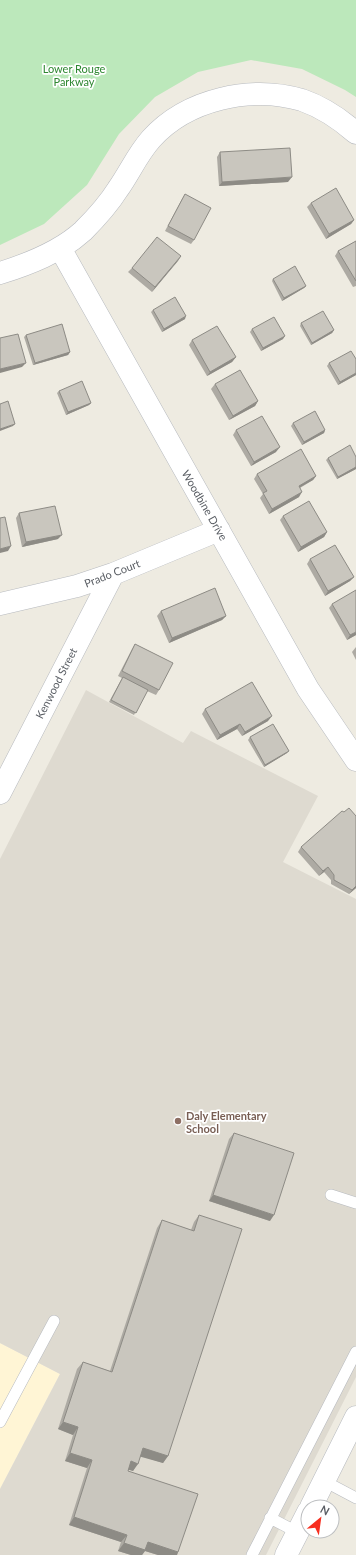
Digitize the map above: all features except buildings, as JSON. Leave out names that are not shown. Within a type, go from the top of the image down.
[{"type":"street","points":[[0,273],[29,264],[60,248],[82,232],[102,212],[118,189],[137,156],[153,138],[171,122],[192,109],[209,102],[226,97],[250,95],[268,94],[286,96],[303,101],[330,113],[345,123],[356,133]]},
{"type":"street","name":"Woodbine Drive","points":[[60,248],[308,689],[356,760]]},
{"type":"street","name":"Prado Court","points":[[0,604],[78,586],[113,574],[219,530]]},
{"type":"street","name":"Kenwood Street","points":[[0,793],[113,574]]},
{"type":"street","points":[[314,1499],[356,1417]]},
{"type":"street","points":[[286,1555],[300,1527]]},
{"type":"lane","points":[[331,1195],[356,1203]]},
{"type":"lane","points":[[0,1422],[54,1321]]},
{"type":"lane","points":[[252,1555],[356,1352]]},
{"type":"lane","points":[[324,1481],[356,1498]]},
{"type":"lane","points":[[270,1518],[297,1532]]},
{"type":"shaded area","name":"Daly Elementary School","points":[[86,690],[183,743],[191,731],[318,796],[283,862],[356,899],[356,1377],[266,1555],[0,1555],[0,1489],[60,1374],[0,1343],[0,859]]},
{"type":"shaded area","points":[[0,1343],[60,1374],[0,1489]]},
{"type":"green space","name":"Lower Rouge Parkway","points":[[0,0],[356,0],[356,97],[302,69],[251,60],[198,72],[155,97],[119,134],[87,185],[44,224],[0,245]]},
{"type":"place","name":"Daly Elementary School","points":[[178,1121]]}]
